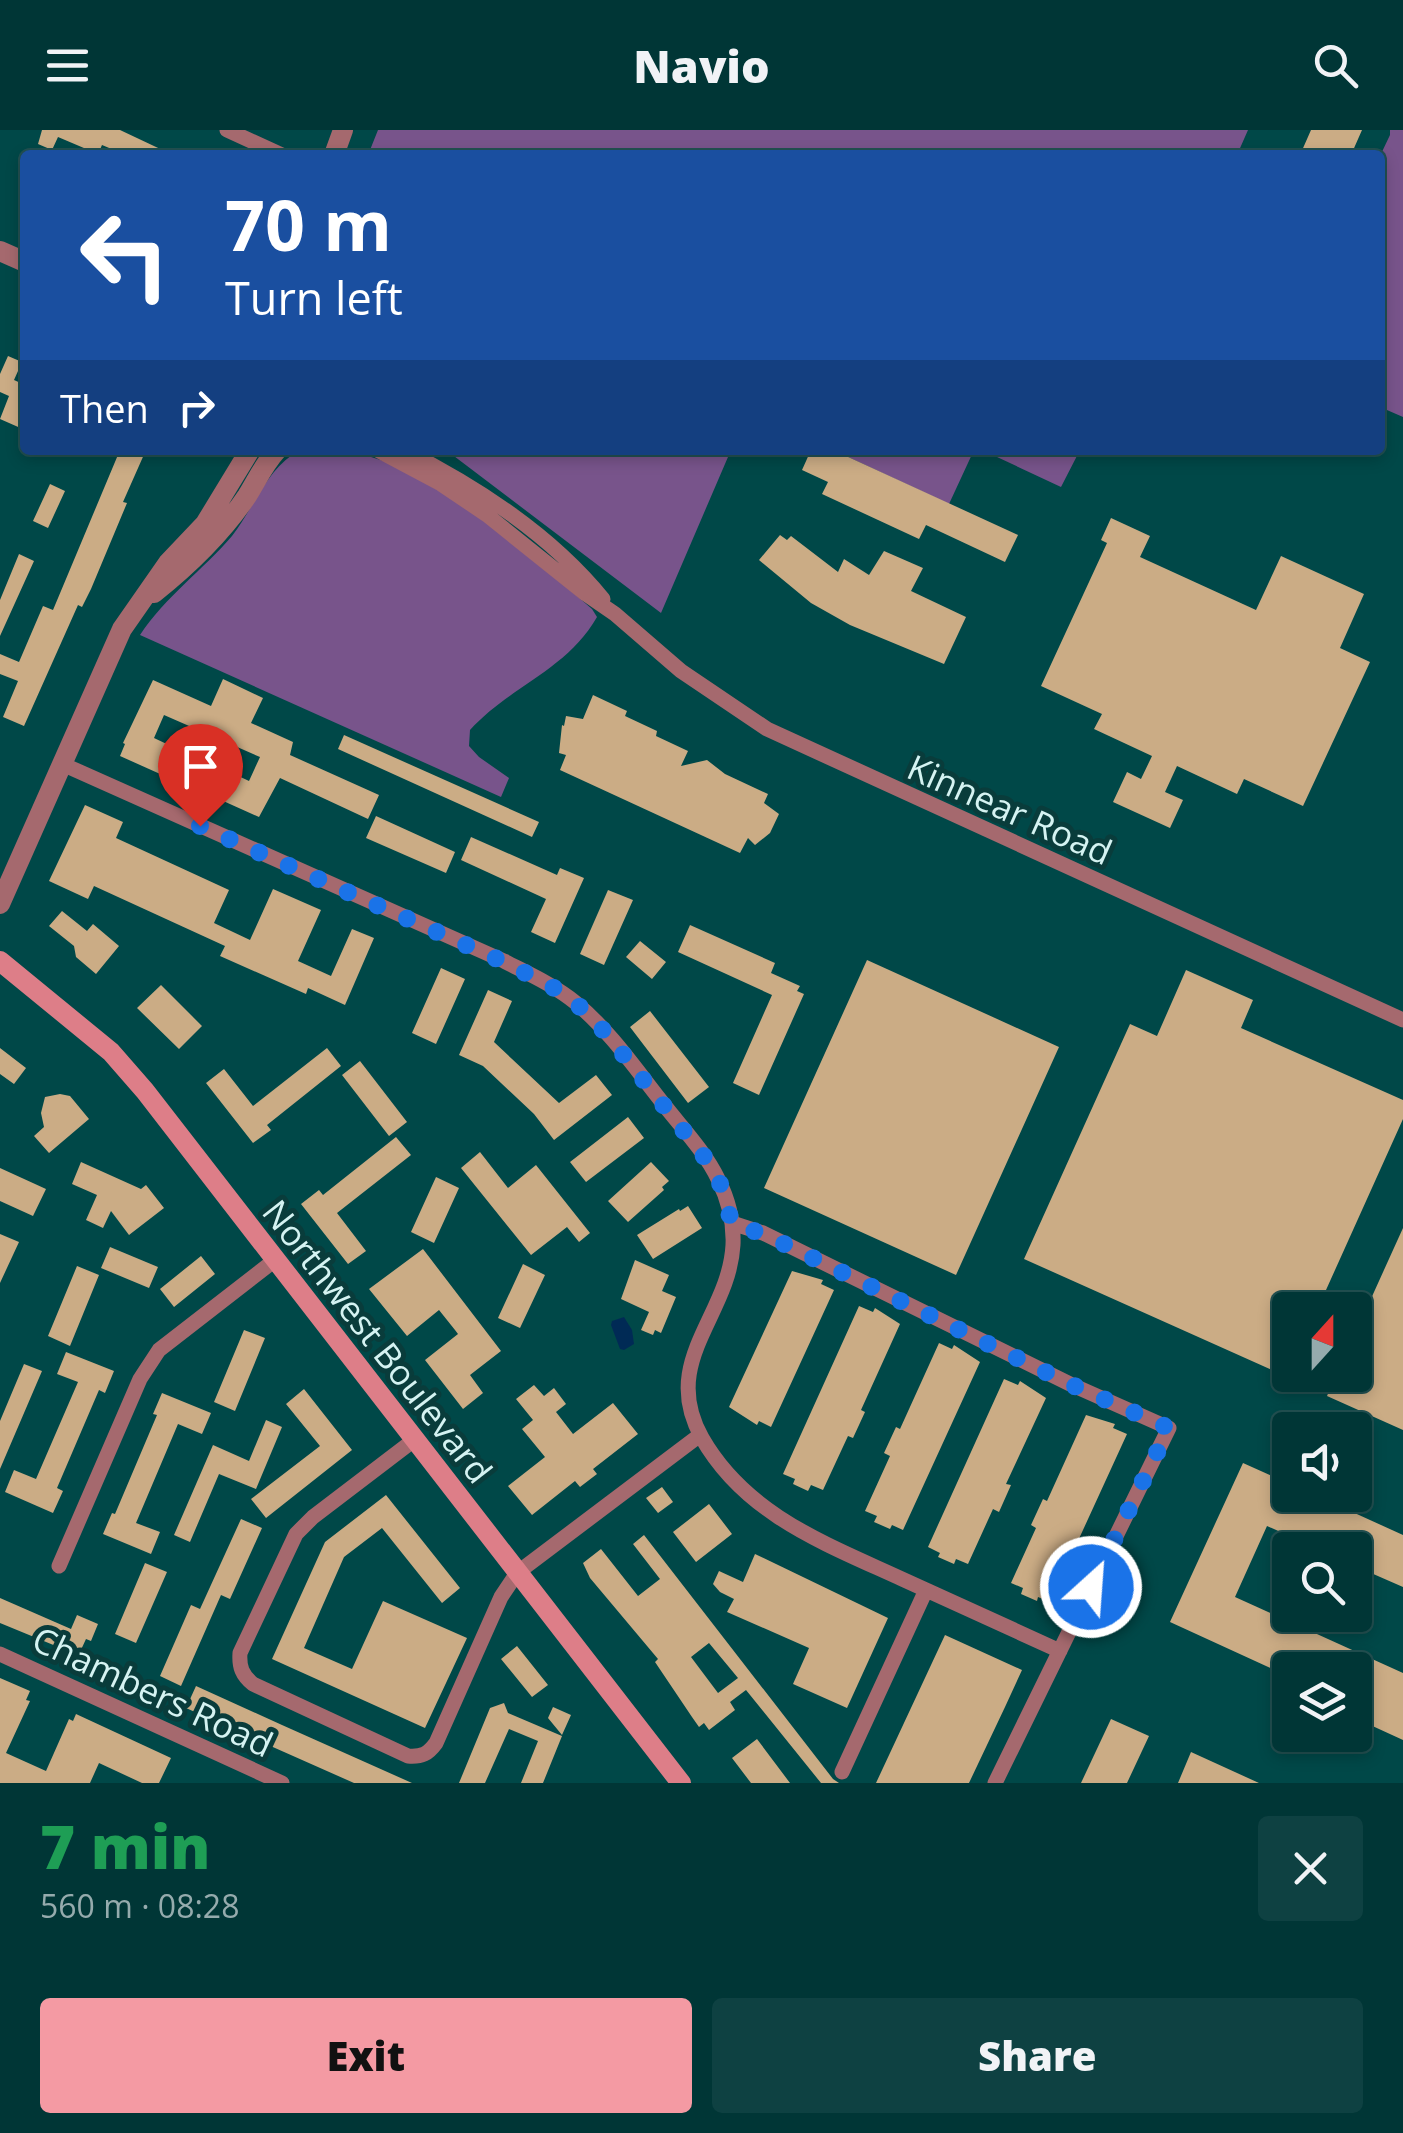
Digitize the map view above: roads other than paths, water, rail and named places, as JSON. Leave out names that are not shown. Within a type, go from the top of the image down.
[{"type":"main road","name":"Northwest Boulevard","points":[[0,961],[111,1052],[160,1110],[681,1783]]},
{"type":"street","points":[[228,130],[271,150]]},
{"type":"street","points":[[0,904],[111,653],[137,607],[168,563],[205,524],[247,455]]},
{"type":"street","points":[[137,607],[179,574],[218,533],[273,455]]},
{"type":"street","name":"Kinnear Road","points":[[387,455],[487,514],[703,689],[767,730],[1403,1020]]},
{"type":"street","name":"Kinnear Road","points":[[412,455],[499,506],[538,536],[590,584],[615,614]]},
{"type":"street","points":[[62,764],[551,986],[575,1002],[607,1034],[719,1180],[732,1223],[730,1265],[686,1378],[689,1405],[700,1435],[724,1469],[753,1500],[800,1533],[1060,1651]]},
{"type":"street","points":[[732,1223],[768,1236],[1070,1384],[1169,1428],[996,1783]]},
{"type":"street","points":[[59,1566],[140,1379],[159,1350],[275,1260]]},
{"type":"street","points":[[414,1440],[296,1534],[240,1652],[239,1665],[254,1684],[408,1756],[430,1752],[436,1742],[517,1573],[700,1435]]},
{"type":"street","points":[[842,1772],[926,1590]]},
{"type":"street","name":"Chambers Road","points":[[0,1654],[282,1783]]},
{"type":"water","points":[[624,1317],[634,1344],[624,1350],[620,1349],[611,1325]]}]
